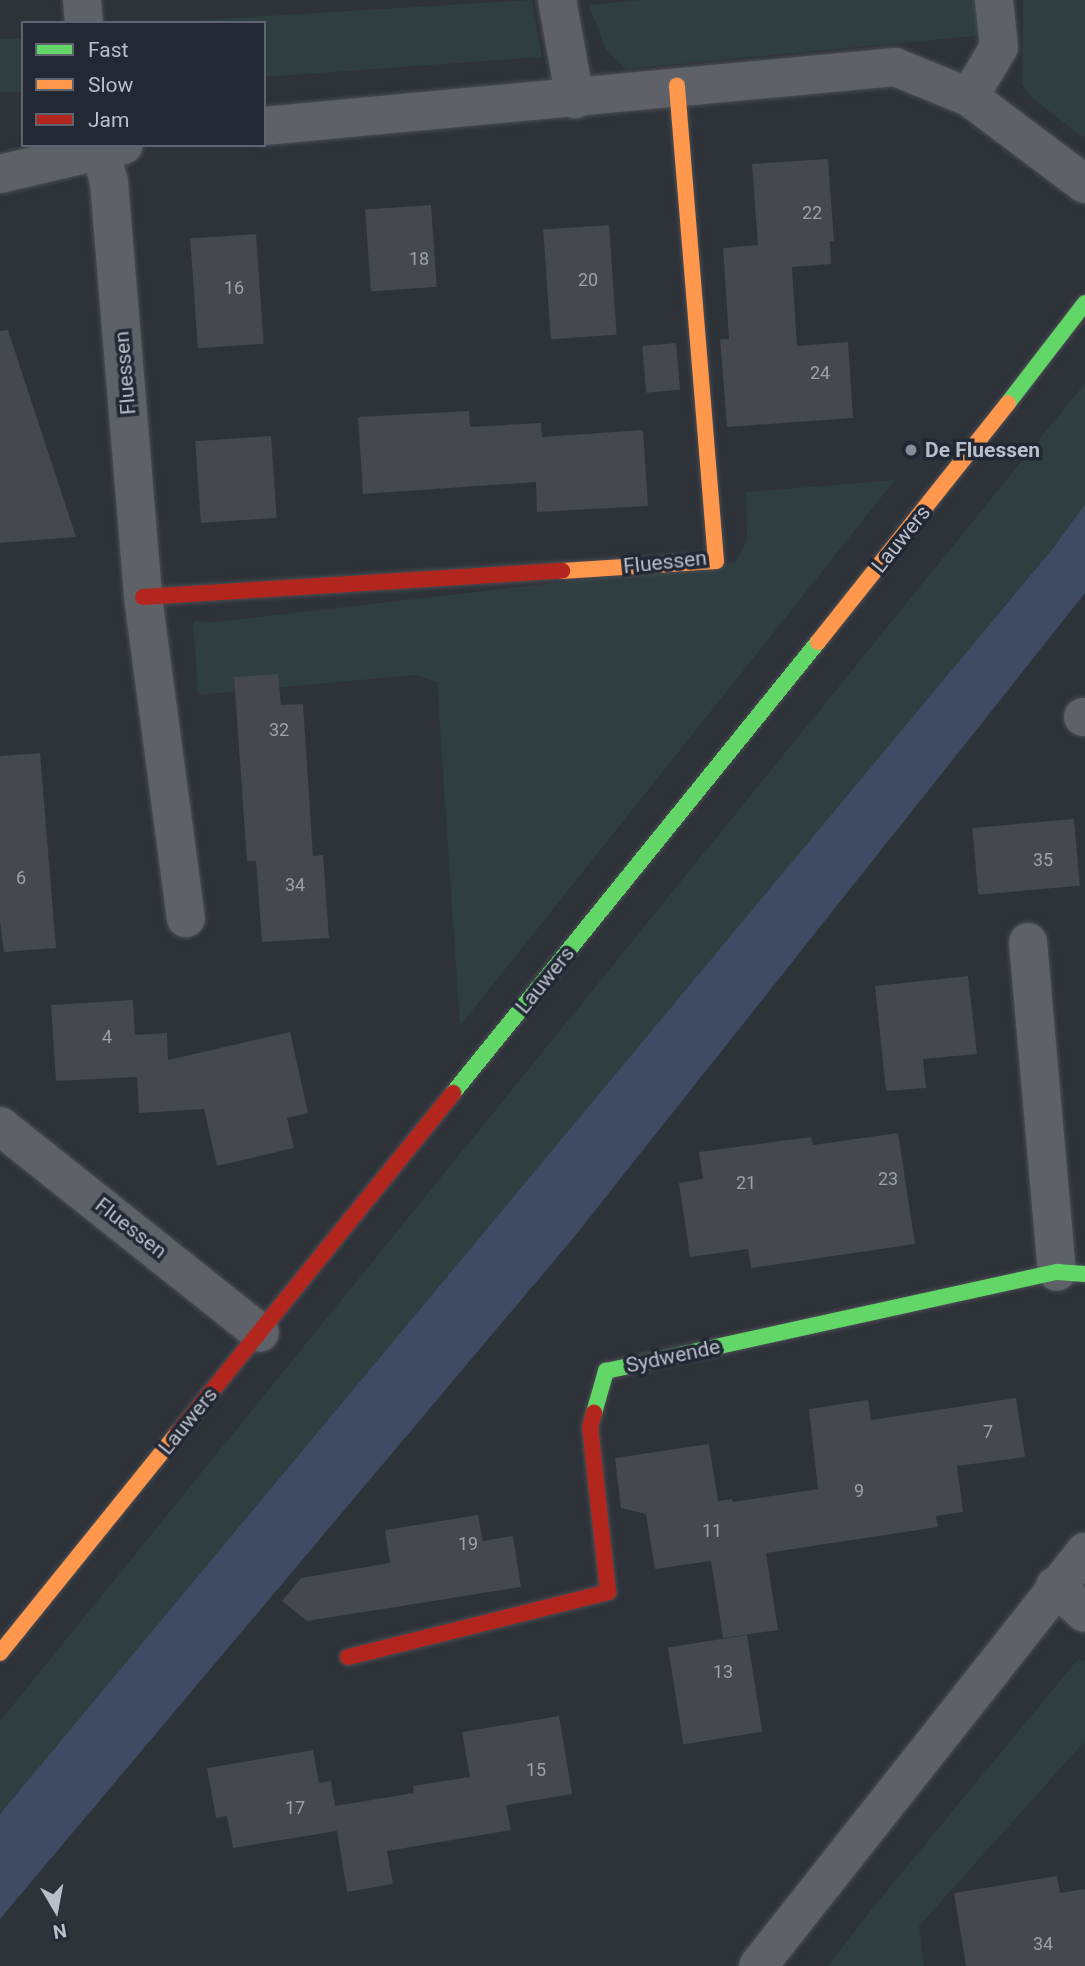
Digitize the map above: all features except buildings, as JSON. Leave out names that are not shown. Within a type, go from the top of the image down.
[{"type":"street","points":[[82,0],[84,21]]},
{"type":"street","points":[[557,0],[575,99]]},
{"type":"street","points":[[969,97],[999,47],[994,0]]},
{"type":"street","points":[[266,126],[895,67],[969,97],[1085,184]]},
{"type":"street","name":"Fluessen","points":[[143,597],[716,561],[677,86]]},
{"type":"street","name":"Fluessen","points":[[0,174],[108,147],[143,597],[187,918]]},
{"type":"street","name":"Lauwers","points":[[0,1653],[916,520],[1085,303]]},
{"type":"street","name":"Sydwende","points":[[348,1657],[608,1592],[590,1427],[606,1371],[1071,1273],[1028,942]]},
{"type":"street","name":"Fluessen","points":[[0,1126],[260,1333]]},
{"type":"street","points":[[758,1966],[1055,1586],[1085,1552]]},
{"type":"street","points":[[1055,1586],[1085,1614]]},
{"type":"shaded area","points":[[532,0],[542,57],[266,77],[266,21],[185,21]]},
{"type":"shaded area","points":[[640,0],[987,0],[986,22],[974,36],[626,69],[605,48],[589,5]]},
{"type":"shaded area","points":[[1023,0],[1085,0],[1085,139],[1031,97],[1022,85]]},
{"type":"shaded area","points":[[0,39],[21,39],[21,92],[0,92]]},
{"type":"shaded area","points":[[1085,383],[1085,504],[1054,547],[0,1814],[0,1721]]},
{"type":"shaded area","points":[[895,480],[460,1026],[437,682],[416,675],[198,695],[193,621],[215,622],[736,562],[747,540],[746,492]]},
{"type":"shaded area","points":[[1078,1659],[1085,1661],[1085,1741],[919,1926],[924,1966],[828,1966],[871,1910]]},
{"type":"water","points":[[1085,504],[1085,593],[574,1237],[0,1919],[0,1814],[1054,547]]},
{"type":"traffic: fast","points":[[1008,403],[1085,303]]},
{"type":"traffic: fast","points":[[453,1093],[818,642]]},
{"type":"traffic: fast","points":[[594,1413],[606,1371],[1057,1272],[1085,1274]]},
{"type":"traffic: slow","points":[[562,571],[716,561],[677,86]]},
{"type":"traffic: slow","points":[[818,642],[1008,403]]},
{"type":"traffic: slow","points":[[0,1653],[177,1434]]},
{"type":"traffic: jam","points":[[143,597],[562,571]]},
{"type":"traffic: jam","points":[[177,1434],[453,1093]]},
{"type":"traffic: jam","points":[[348,1657],[608,1592],[590,1427],[594,1413]]},
{"type":"place","name":"De Fluessen","points":[[911,450]]}]
